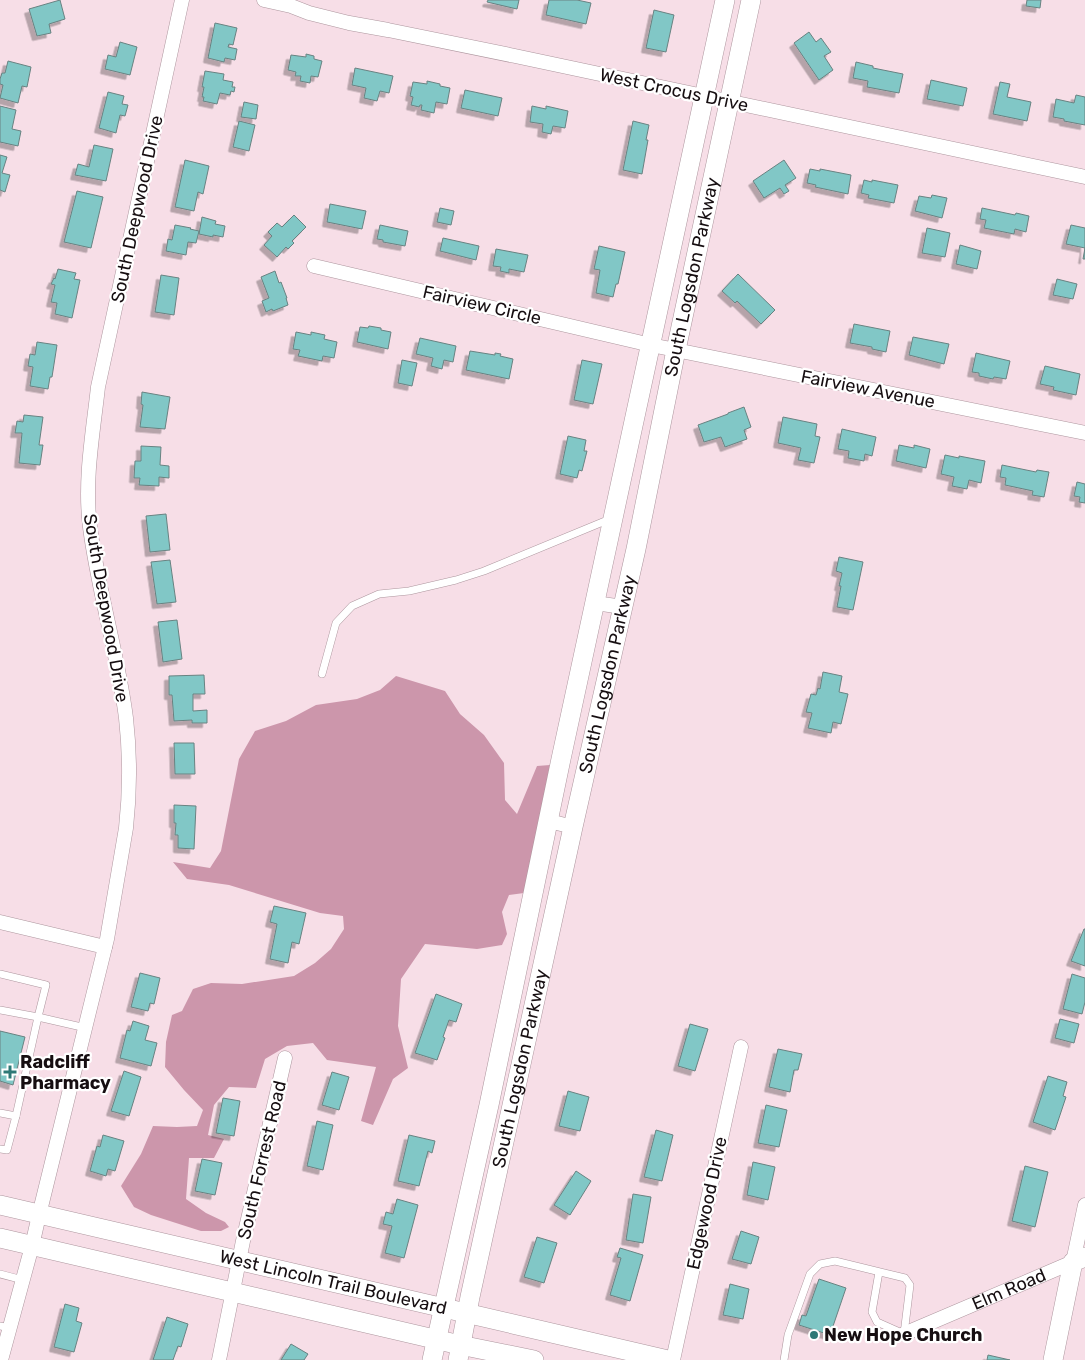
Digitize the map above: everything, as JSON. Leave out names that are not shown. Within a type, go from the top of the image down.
[{"type":"main road","name":"South Logsdon Parkway","points":[[432,1360],[435,1339],[489,1105],[725,0]]},
{"type":"main road","name":"South Logsdon Parkway","points":[[459,1353],[573,827],[623,607],[751,0]]},
{"type":"main road","name":"West Lincoln Trail Boulevard","points":[[0,1206],[668,1360]]},
{"type":"main road","name":"West Lincoln Trail Boulevard","points":[[0,1238],[435,1339],[459,1353],[534,1360]]},
{"type":"main road","points":[[1053,1360],[1079,1260]]},
{"type":"street","name":"South Deepwood Drive","points":[[1,1360],[5,1327],[23,1280],[86,1028],[105,947],[126,828],[128,756],[124,709],[90,527],[88,495],[90,462],[98,387],[182,0]]},
{"type":"street","name":"West Crocus Drive","points":[[264,0],[349,23],[1085,177]]},
{"type":"street","name":"Fairview Circle","points":[[314,266],[651,345]]},
{"type":"street","name":"Fairview Avenue","points":[[651,345],[1085,433]]},
{"type":"street","points":[[595,603],[623,607]]},
{"type":"street","points":[[549,821],[573,827]]},
{"type":"street","points":[[0,922],[105,947]]},
{"type":"street","name":"Edgewood Drive","points":[[673,1360],[741,1047]]},
{"type":"street","name":"South Forrest Road","points":[[219,1360],[285,1058]]},
{"type":"street","points":[[1079,1260],[1085,1205]]},
{"type":"street","name":"Elm Road","points":[[904,1334],[1079,1260]]},
{"type":"lane","points":[[322,674],[336,623],[352,606],[378,594],[409,591],[484,572],[613,518]]},
{"type":"lane","points":[[0,974],[46,985],[7,1150],[0,1149]]},
{"type":"lane","points":[[0,1010],[38,1016],[86,1028]]},
{"type":"lane","points":[[0,1113],[16,1116]]},
{"type":"lane","points":[[784,1360],[788,1335],[810,1274],[820,1264],[835,1261],[904,1278],[910,1285],[904,1334],[877,1322],[872,1312],[879,1272]]},
{"type":"lane","points":[[0,1274],[23,1280]]},
{"type":"shaded area","points":[[396,676],[445,691],[460,714],[484,735],[504,763],[505,800],[517,814],[537,766],[550,765],[524,893],[509,895],[502,912],[507,934],[502,945],[477,949],[425,944],[401,979],[398,1026],[408,1068],[393,1079],[373,1125],[361,1121],[376,1067],[327,1060],[313,1043],[287,1046],[265,1059],[256,1088],[229,1087],[214,1105],[208,1135],[224,1139],[214,1158],[189,1158],[186,1199],[206,1213],[225,1222],[229,1227],[221,1231],[201,1231],[151,1215],[134,1207],[121,1186],[141,1154],[153,1126],[197,1126],[203,1110],[165,1067],[166,1042],[172,1015],[182,1011],[193,989],[211,983],[242,984],[294,976],[315,963],[331,949],[344,929],[343,916],[320,913],[229,885],[187,879],[173,862],[210,868],[221,851],[239,759],[255,731],[286,721],[316,705],[357,699],[380,690]]},
{"type":"building","points":[[60,0],[65,19],[49,24],[51,33],[37,36],[29,9]]},
{"type":"building","points":[[488,0],[519,0],[517,9],[487,2]]},
{"type":"building","points":[[549,0],[577,0],[591,3],[586,24],[546,15]]},
{"type":"building","points":[[1027,0],[1041,0],[1040,8],[1026,6]]},
{"type":"building","points":[[654,10],[674,15],[666,52],[646,48]]},
{"type":"building","points":[[215,23],[237,28],[233,45],[229,44],[228,47],[237,49],[235,60],[225,58],[224,62],[208,58]]},
{"type":"building","points":[[809,32],[816,42],[821,38],[831,52],[824,56],[833,70],[819,80],[794,43]]},
{"type":"building","points":[[120,42],[137,47],[130,75],[105,69],[108,55],[116,57]]},
{"type":"building","points":[[306,54],[322,61],[318,77],[311,76],[310,83],[300,81],[301,76],[295,76],[296,72],[288,70],[291,55],[306,57]]},
{"type":"building","points":[[8,61],[31,67],[27,87],[22,86],[18,103],[0,98],[3,85],[0,84],[0,79],[2,73],[5,73]]},
{"type":"building","points":[[856,62],[873,66],[873,68],[903,74],[899,93],[867,87],[868,81],[853,78]]},
{"type":"building","points":[[355,68],[393,76],[389,93],[380,91],[377,101],[364,98],[366,88],[352,85]]},
{"type":"building","points":[[205,71],[224,74],[223,80],[233,82],[234,92],[231,91],[230,95],[220,93],[217,104],[203,101],[204,87],[202,87]]},
{"type":"building","points":[[931,80],[967,88],[963,106],[927,99]]},
{"type":"building","points":[[427,81],[450,88],[447,104],[436,102],[434,113],[421,110],[422,105],[419,107],[411,105],[413,97],[410,96],[413,82],[427,84]]},
{"type":"building","points":[[1000,82],[1010,84],[1007,97],[1031,102],[1027,121],[993,114]]},
{"type":"building","points":[[465,90],[502,98],[498,116],[461,108]]},
{"type":"building","points":[[108,92],[124,96],[122,104],[128,105],[125,116],[120,115],[116,133],[99,128]]},
{"type":"building","points":[[1076,95],[1085,97],[1085,125],[1053,117],[1056,99],[1074,103]]},
{"type":"building","points":[[244,102],[258,105],[256,119],[241,117]]},
{"type":"building","points":[[0,106],[16,110],[12,129],[21,131],[18,146],[0,142]]},
{"type":"building","points":[[532,106],[546,109],[546,106],[568,111],[565,128],[553,126],[551,134],[542,132],[543,124],[530,122]]},
{"type":"building","points":[[239,121],[255,125],[249,151],[233,147]]},
{"type":"building","points":[[633,121],[649,125],[642,174],[623,170]]},
{"type":"building","points":[[94,145],[113,149],[106,181],[75,175],[78,164],[89,167]]},
{"type":"building","points":[[0,155],[7,157],[2,173],[10,175],[5,192],[0,190]]},
{"type":"building","points":[[185,160],[209,166],[203,194],[198,192],[194,211],[175,207]]},
{"type":"building","points":[[784,160],[796,178],[785,185],[789,191],[784,194],[780,188],[764,198],[753,181]]},
{"type":"building","points":[[810,169],[851,175],[848,194],[815,187],[816,185],[807,183]]},
{"type":"building","points":[[864,180],[898,185],[894,203],[868,198],[869,195],[861,193]]},
{"type":"building","points":[[77,191],[103,197],[91,248],[64,242]]},
{"type":"building","points":[[932,195],[947,198],[942,218],[915,211],[919,196],[931,198]]},
{"type":"building","points":[[330,204],[366,211],[362,229],[327,222]]},
{"type":"building","points":[[440,208],[454,211],[451,225],[437,222]]},
{"type":"building","points":[[982,208],[1029,216],[1026,232],[1015,229],[1014,234],[984,228],[986,220],[980,219]]},
{"type":"building","points":[[294,215],[306,227],[292,241],[294,243],[288,249],[286,247],[277,257],[264,245],[272,236],[268,232],[277,223],[282,227]]},
{"type":"building","points":[[202,217],[216,221],[215,224],[225,226],[223,237],[199,234]]},
{"type":"building","points":[[175,225],[199,231],[196,243],[188,242],[186,255],[166,251],[168,239],[172,240]]},
{"type":"building","points":[[380,225],[408,231],[405,246],[377,239]]},
{"type":"building","points":[[1071,225],[1085,228],[1085,248],[1066,244]]},
{"type":"building","points":[[927,228],[950,233],[945,257],[922,253]]},
{"type":"building","points":[[443,238],[479,246],[476,260],[440,251]]},
{"type":"building","points":[[960,245],[981,251],[977,269],[956,264]]},
{"type":"building","points":[[599,246],[625,252],[613,297],[596,293],[600,270],[594,269]]},
{"type":"building","points":[[496,249],[528,255],[524,272],[509,269],[509,273],[500,271],[501,267],[493,266]]},
{"type":"building","points":[[58,269],[76,273],[74,279],[80,280],[72,318],[55,314],[57,303],[51,302],[55,285],[51,284],[55,279]]},
{"type":"building","points":[[275,271],[279,283],[281,282],[288,305],[266,312],[262,301],[269,298],[261,277]]},
{"type":"building","points":[[738,274],[775,310],[761,324],[737,301],[735,303],[722,291]]},
{"type":"building","points":[[161,275],[179,278],[174,315],[155,312]]},
{"type":"building","points":[[1057,279],[1077,284],[1073,299],[1053,295]]},
{"type":"building","points":[[854,324],[890,331],[886,352],[850,343]]},
{"type":"building","points":[[369,326],[391,332],[388,349],[357,342],[360,327],[368,328]]},
{"type":"building","points":[[296,332],[311,335],[311,332],[325,335],[324,339],[337,342],[334,358],[323,356],[322,361],[298,356],[300,350],[293,349]]},
{"type":"building","points":[[913,337],[949,344],[944,364],[909,355]]},
{"type":"building","points":[[420,338],[456,346],[453,362],[444,360],[442,369],[431,366],[433,358],[416,354]]},
{"type":"building","points":[[37,342],[57,345],[52,377],[50,377],[48,389],[30,386],[33,367],[28,366],[30,354],[35,355]]},
{"type":"building","points":[[470,351],[495,355],[495,353],[501,354],[500,356],[513,359],[509,379],[466,370]]},
{"type":"building","points":[[976,353],[1010,361],[1006,379],[994,377],[993,379],[979,376],[979,373],[972,372]]},
{"type":"building","points":[[402,360],[417,363],[412,386],[398,383]]},
{"type":"building","points":[[582,360],[602,364],[593,404],[574,400]]},
{"type":"building","points":[[1045,366],[1080,374],[1076,395],[1053,390],[1054,387],[1040,384]]},
{"type":"building","points":[[142,392],[170,397],[165,429],[140,427],[143,405],[141,404]]},
{"type":"building","points":[[744,407],[751,427],[744,430],[747,439],[725,447],[721,437],[704,442],[698,425]]},
{"type":"building","points":[[24,415],[43,417],[39,445],[43,445],[40,465],[19,463],[22,433],[15,433],[17,421],[23,422]]},
{"type":"building","points":[[783,417],[817,424],[815,436],[820,437],[814,463],[798,460],[801,448],[778,443]]},
{"type":"building","points":[[842,429],[876,437],[872,456],[865,454],[864,461],[848,458],[849,451],[838,449]]},
{"type":"building","points":[[568,436],[586,440],[584,451],[587,451],[582,471],[579,470],[577,478],[560,474]]},
{"type":"building","points":[[899,445],[914,448],[914,445],[930,449],[926,468],[896,461]]},
{"type":"building","points":[[141,446],[161,447],[160,465],[169,466],[169,478],[159,477],[159,486],[139,485],[140,478],[134,478],[135,461],[141,461]]},
{"type":"building","points":[[945,455],[985,461],[981,483],[969,480],[967,489],[952,486],[954,477],[941,474]]},
{"type":"building","points":[[1002,465],[1036,472],[1037,470],[1049,472],[1044,497],[1032,495],[1033,491],[1005,485],[1006,478],[1000,477]]},
{"type":"building","points":[[1077,482],[1085,484],[1085,503],[1079,502],[1080,497],[1074,496]]},
{"type":"building","points":[[166,514],[170,550],[150,552],[146,516]]},
{"type":"building","points":[[839,557],[863,562],[853,610],[837,607],[842,573],[836,571]]},
{"type":"building","points":[[170,560],[176,602],[157,604],[151,562]]},
{"type":"building","points":[[177,620],[182,659],[163,662],[158,622]]},
{"type":"building","points":[[823,672],[842,676],[839,692],[848,694],[841,724],[833,722],[831,733],[808,728],[812,713],[806,712],[811,694],[816,695],[818,688],[820,689]]},
{"type":"building","points":[[204,675],[205,694],[193,694],[193,711],[207,710],[207,723],[192,723],[192,720],[174,721],[172,695],[169,695],[169,676]]},
{"type":"building","points":[[174,743],[194,743],[195,774],[175,774]]},
{"type":"building","points":[[174,805],[196,806],[194,849],[178,848],[178,835],[175,835]]},
{"type":"building","points":[[274,906],[306,913],[299,944],[292,942],[288,963],[270,959],[277,924],[270,922]]},
{"type":"building","points":[[1085,929],[1085,966],[1071,961]]},
{"type":"building","points":[[140,973],[160,978],[154,1004],[150,1003],[148,1011],[131,1007]]},
{"type":"building","points":[[1072,974],[1085,978],[1085,1002],[1082,1014],[1063,1009]]},
{"type":"building","points":[[436,994],[462,1004],[456,1022],[449,1020],[437,1060],[415,1053]]},
{"type":"building","points":[[1060,1019],[1079,1024],[1074,1043],[1055,1038]]},
{"type":"building","points":[[133,1021],[149,1026],[145,1040],[157,1043],[151,1066],[120,1058],[127,1030],[130,1031]]},
{"type":"building","points":[[690,1024],[708,1029],[695,1071],[678,1066]]},
{"type":"building","points":[[0,1031],[25,1037],[13,1085],[0,1081]]},
{"type":"building","points":[[778,1049],[802,1054],[798,1070],[794,1070],[790,1092],[769,1087]]},
{"type":"building","points":[[124,1071],[141,1077],[129,1116],[111,1111]]},
{"type":"building","points":[[332,1072],[349,1077],[339,1110],[322,1105]]},
{"type":"building","points":[[1048,1076],[1067,1082],[1063,1096],[1066,1097],[1055,1130],[1033,1122]]},
{"type":"building","points":[[568,1091],[589,1097],[580,1131],[559,1126]]},
{"type":"building","points":[[223,1098],[240,1101],[234,1136],[216,1133]]},
{"type":"building","points":[[766,1105],[787,1110],[779,1147],[758,1143]]},
{"type":"building","points":[[317,1121],[333,1125],[323,1170],[307,1166]]},
{"type":"building","points":[[656,1130],[673,1135],[662,1181],[644,1177]]},
{"type":"building","points":[[103,1135],[124,1141],[115,1171],[108,1169],[106,1176],[90,1171],[97,1146],[100,1147]]},
{"type":"building","points":[[409,1135],[435,1141],[432,1153],[428,1151],[419,1186],[398,1181]]},
{"type":"building","points":[[202,1159],[222,1163],[215,1195],[195,1191]]},
{"type":"building","points":[[753,1162],[775,1167],[768,1200],[747,1195]]},
{"type":"building","points":[[1025,1166],[1048,1172],[1035,1227],[1012,1221]]},
{"type":"building","points":[[576,1171],[591,1181],[570,1215],[554,1205]]},
{"type":"building","points":[[633,1194],[651,1197],[643,1243],[626,1240]]},
{"type":"building","points":[[397,1199],[418,1205],[404,1258],[385,1253],[392,1226],[383,1224],[386,1212],[393,1214]]},
{"type":"building","points":[[741,1231],[759,1237],[751,1264],[732,1259]]},
{"type":"building","points":[[537,1237],[557,1243],[544,1283],[524,1277]]},
{"type":"building","points":[[620,1248],[643,1255],[630,1301],[610,1295],[621,1258],[617,1257]]},
{"type":"building","points":[[819,1279],[846,1288],[830,1335],[799,1325],[802,1315],[806,1316]]},
{"type":"building","points":[[730,1284],[749,1289],[743,1319],[723,1315]]},
{"type":"building","points":[[65,1304],[79,1308],[76,1321],[82,1323],[74,1352],[54,1347]]},
{"type":"building","points":[[167,1317],[188,1324],[181,1347],[178,1346],[173,1360],[153,1360]]},
{"type":"building","points":[[291,1344],[308,1354],[304,1360],[281,1360]]},
{"type":"building","points":[[988,1355],[1010,1360],[987,1360]]},
{"type":"place","name":"Radcliff Pharmacy","points":[[10,1072]]},
{"type":"place","name":"New Hope Church","points":[[814,1335]]}]
